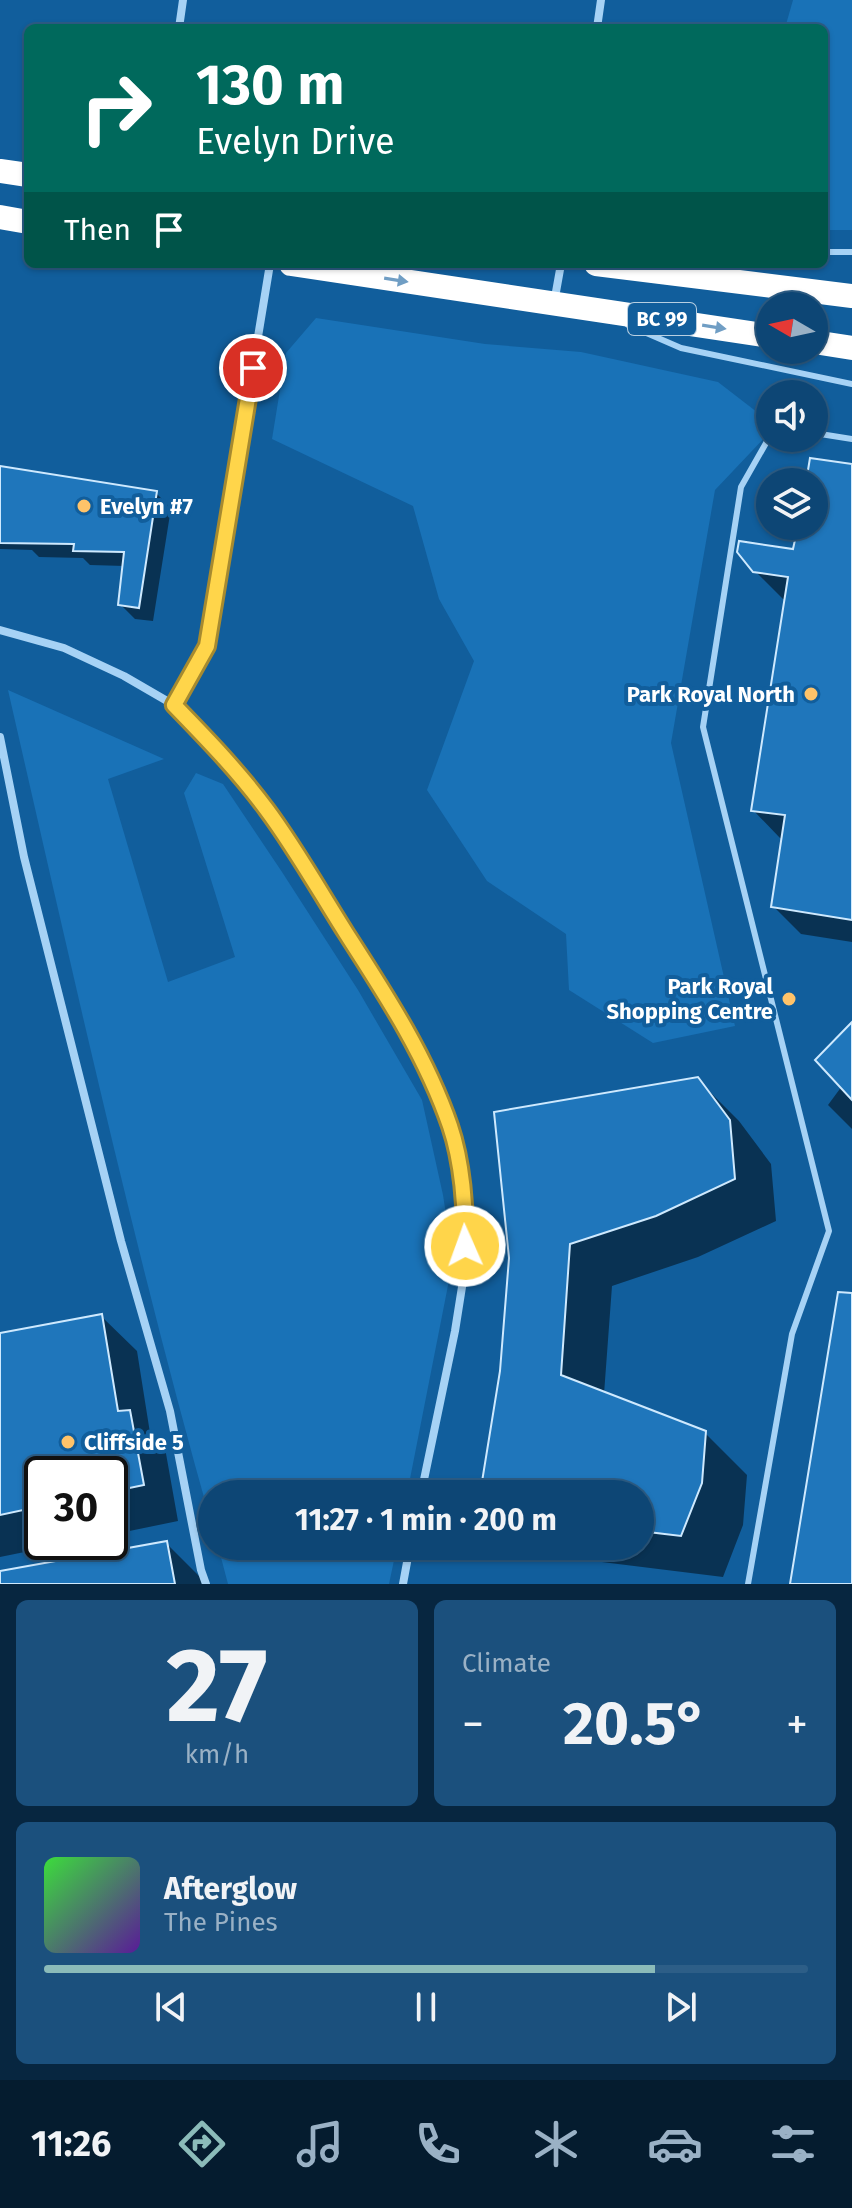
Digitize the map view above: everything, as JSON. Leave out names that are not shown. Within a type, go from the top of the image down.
[{"type":"highway","points":[[0,171],[24,174]]},
{"type":"highway","points":[[0,217],[24,221]]},
{"type":"highway","name":"BC 99","points":[[317,268],[756,334]]},
{"type":"highway","name":"BC 99","points":[[634,268],[852,296]]},
{"type":"highway","points":[[828,344],[852,348]]},
{"type":"street","points":[[180,24],[183,0]]},
{"type":"street","points":[[598,24],[601,0]]},
{"type":"street","points":[[174,705],[207,646],[269,268]]},
{"type":"street","points":[[554,305],[560,268]]},
{"type":"street","points":[[0,630],[64,648],[124,676],[174,705],[221,753],[268,812],[396,1010],[427,1069],[451,1128],[466,1224],[465,1268],[455,1331],[424,1480]]},
{"type":"street","points":[[0,737],[24,857],[121,1241],[170,1411],[206,1584]]},
{"type":"street","points":[[403,1584],[407,1560]]},
{"type":"lane","points":[[828,252],[852,252]]},
{"type":"lane","points":[[592,309],[681,348],[852,384]]},
{"type":"lane","points":[[828,435],[852,439]]},
{"type":"lane","points":[[748,1584],[792,1334],[829,1231],[703,727],[741,487],[761,452]]},
{"type":"shaded area","points":[[793,0],[852,0],[852,230],[828,230],[828,24],[786,24]]},
{"type":"shaded area","points":[[316,318],[485,344],[581,352],[718,382],[756,411],[756,447],[715,490],[671,743],[735,1026],[653,1043],[569,990],[566,934],[487,881],[427,790],[474,661],[439,599],[413,506],[272,439],[286,353]]},
{"type":"shaded area","points":[[8,690],[164,759],[108,779],[168,982],[235,957],[184,793],[196,773],[223,784],[358,990],[422,1100],[443,1195],[453,1260],[410,1480],[199,1480],[80,1005]]},
{"type":"shaded area","points":[[222,1560],[394,1560],[389,1584],[228,1584]]},
{"type":"building","name":"Park Royal North","points":[[810,458],[852,464],[852,920],[771,907],[785,815],[751,811],[788,577],[753,572],[737,552],[739,541],[793,549],[795,540],[828,540],[828,468],[808,468]]},
{"type":"building","points":[[0,466],[157,491],[139,608],[118,605],[124,552],[73,551],[74,544],[0,543]]},
{"type":"building","points":[[852,1022],[852,1100],[815,1060]]},
{"type":"building","points":[[698,1077],[730,1120],[735,1179],[656,1216],[570,1244],[561,1375],[706,1431],[702,1483],[681,1536],[654,1533],[654,1480],[482,1480],[500,1371],[509,1258],[494,1112]]},
{"type":"building","points":[[838,1292],[852,1293],[852,1584],[790,1584]]},
{"type":"building","name":"Cliffside 5","points":[[102,1314],[118,1411],[130,1410],[144,1485],[128,1488],[128,1456],[24,1456],[24,1510],[0,1515],[0,1333]]},
{"type":"building","points":[[167,1541],[175,1584],[0,1584],[0,1571],[61,1560],[128,1560],[128,1548]]},
{"type":"place","name":"Evelyn #7","points":[[84,506]]},
{"type":"place","name":"Park Royal North","points":[[811,694]]},
{"type":"place","name":"Park Royal Shopping Centre","points":[[789,999]]},
{"type":"place","name":"Cliffside 5","points":[[68,1442]]},
{"type":"route","points":[[253,368],[207,646],[174,705],[221,753],[268,812],[396,1010],[427,1069],[451,1128],[466,1224],[465,1246]]}]
